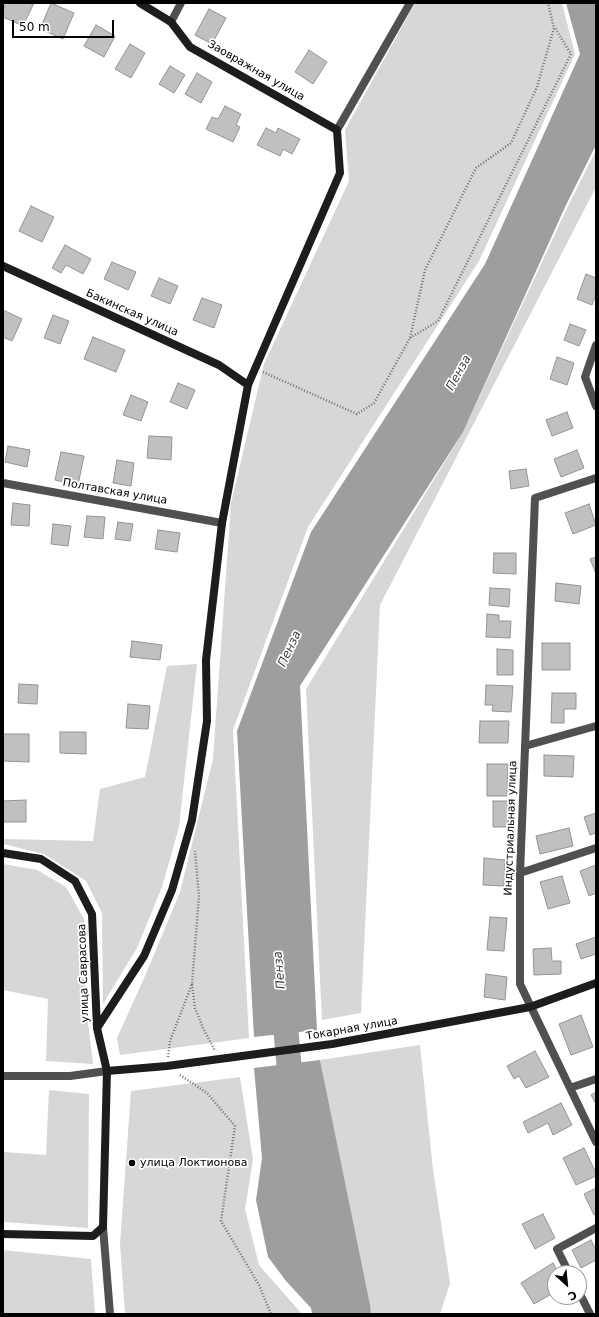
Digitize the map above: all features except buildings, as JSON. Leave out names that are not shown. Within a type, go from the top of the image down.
[{"type":"street","name":"Заовражная улица","points":[[140,3],[171,22],[190,47],[337,130]]},
{"type":"street","points":[[171,22],[181,3]]},
{"type":"street","points":[[97,1028],[144,956],[172,890],[192,820],[207,721],[206,660],[222,523],[248,385],[340,173],[337,130],[410,3]]},
{"type":"street","name":"Бакинская улица","points":[[3,266],[218,364],[248,385]]},
{"type":"street","points":[[596,345],[585,377],[596,406]]},
{"type":"street","name":"Индустриальная улица","points":[[596,478],[535,498],[520,873],[520,984],[596,1142]]},
{"type":"street","name":"Полтавская улица","points":[[3,483],[222,523]]},
{"type":"street","points":[[525,746],[596,726]]},
{"type":"street","points":[[520,873],[596,848]]},
{"type":"street","name":"улица Саврасова","points":[[3,853],[41,859],[75,881],[92,914],[97,1028],[107,1071],[103,1227]]},
{"type":"street","name":"Токарная улица","points":[[107,1071],[167,1066],[332,1044],[530,1007],[596,983]]},
{"type":"street","points":[[3,1076],[70,1076],[107,1071]]},
{"type":"street","points":[[570,1088],[596,1079]]},
{"type":"street","points":[[3,1234],[93,1236],[103,1227]]},
{"type":"street","points":[[103,1227],[110,1314]]},
{"type":"street","points":[[565,1265],[557,1249],[596,1228]]},
{"type":"street","points":[[586,1305],[590,1314]]},
{"type":"path","points":[[410,338],[438,321],[571,54],[554,28],[548,3]]},
{"type":"path","points":[[255,369],[357,414],[374,403],[410,338],[425,270],[476,168],[510,143],[537,87],[554,28]]},
{"type":"path","points":[[195,851],[199,896],[192,984],[195,1008],[202,1028],[220,1059]]},
{"type":"path","points":[[192,984],[170,1041],[167,1066],[207,1093],[235,1126],[221,1221],[258,1285],[271,1314]]},
{"type":"shaded area","points":[[415,3],[562,3],[575,54],[479,261],[308,527],[233,730],[249,1038],[120,1055],[117,1038],[180,892],[213,759],[231,503],[264,364],[349,181],[345,130]]},
{"type":"shaded area","points":[[596,150],[596,187],[380,605],[361,1013],[322,1020],[306,689],[463,432],[568,206]]},
{"type":"shaded area","points":[[197,664],[179,827],[162,887],[137,948],[103,1004],[102,913],[86,881],[44,854],[3,844],[3,839],[93,841],[100,789],[145,777],[167,666]]},
{"type":"shaded area","points":[[3,864],[37,870],[66,887],[84,919],[85,998],[93,1064],[46,1061],[48,999],[3,990]]},
{"type":"shaded area","points":[[420,1045],[433,1169],[450,1283],[440,1314],[371,1314],[320,1060]]},
{"type":"shaded area","points":[[240,1077],[253,1160],[245,1209],[259,1265],[302,1314],[125,1314],[120,1244],[131,1091]]},
{"type":"shaded area","points":[[49,1090],[89,1094],[88,1228],[3,1222],[3,1152],[46,1155]]},
{"type":"shaded area","points":[[3,1250],[91,1259],[95,1314],[3,1314]]},
{"type":"water","points":[[566,3],[596,3],[596,145],[566,205],[463,432],[300,686],[317,1030],[254,1037],[237,731],[311,532],[485,264],[580,54]]},
{"type":"water","points":[[320,1060],[371,1314],[312,1314],[311,1308],[286,1281],[268,1257],[256,1200],[262,1158],[254,1068]]},
{"type":"waterway","name":"Пенза","points":[[283,999],[292,1097]]},
{"type":"place","name":"улица Локтионова","points":[[132,1163]]}]
